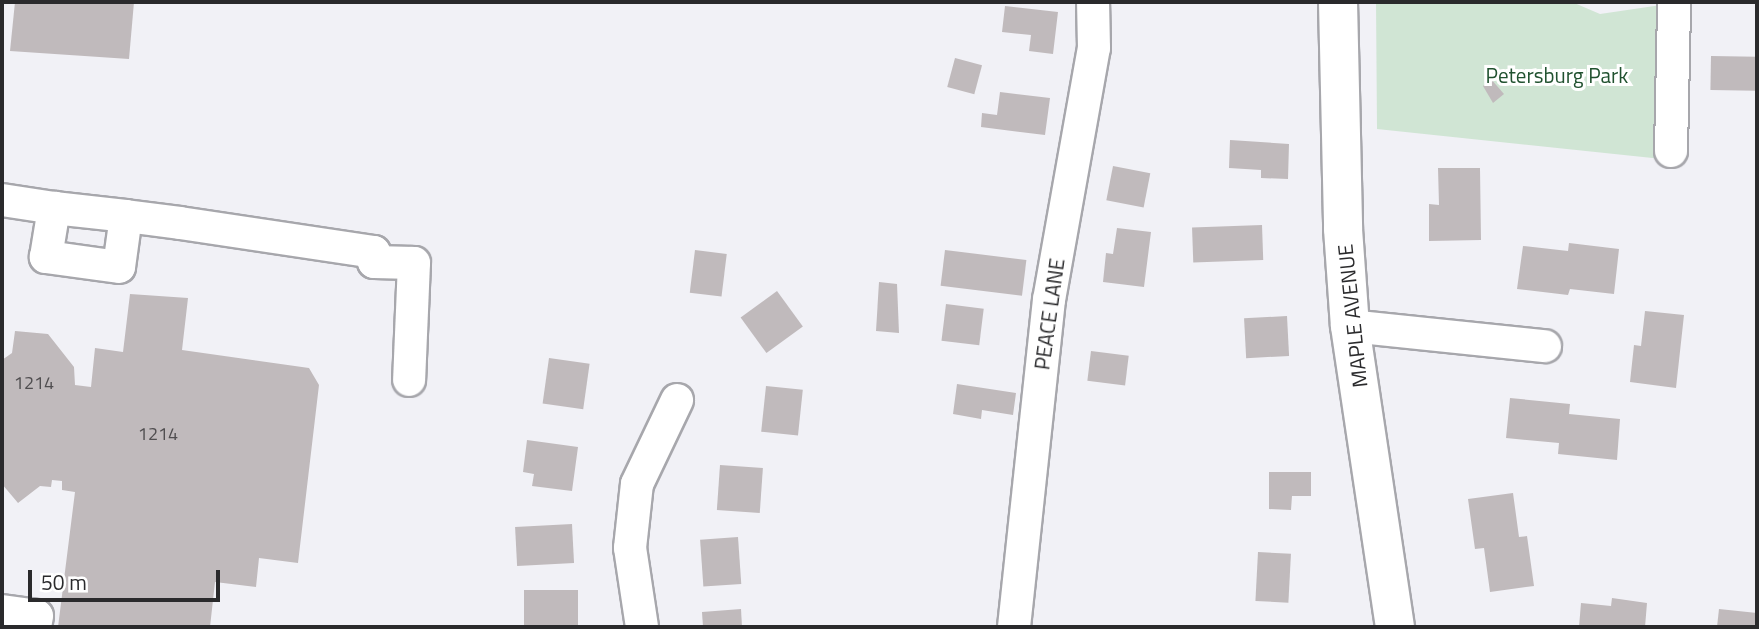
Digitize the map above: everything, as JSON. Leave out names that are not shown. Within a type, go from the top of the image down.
[{"type":"main road","name":"MAPLE AVENUE","points":[[1338,2],[1343,229],[1350,326],[1395,627]]},
{"type":"street","name":"PEACE LANE","points":[[1014,627],[1049,300],[1094,48],[1093,2]]},
{"type":"street","points":[[1671,151],[1674,2]]},
{"type":"street","points":[[2,200],[374,252],[374,262],[414,263],[409,380]]},
{"type":"street","points":[[54,208],[46,257],[119,267],[126,216]]},
{"type":"street","points":[[1350,326],[1545,346]]},
{"type":"street","points":[[642,627],[630,548],[637,484],[677,400]]},
{"type":"street","points":[[2,611],[37,616],[36,627]]},
{"type":"green space","name":"Petersburg Park","points":[[1376,2],[1572,2],[1600,14],[1668,4],[1662,159],[1377,129]]},
{"type":"building","points":[[15,2],[134,2],[129,59],[10,51]]},
{"type":"building","points":[[1005,6],[1058,12],[1053,54],[1029,51],[1031,35],[1002,32]]},
{"type":"building","points":[[1711,56],[1757,57],[1756,91],[1710,90]]},
{"type":"building","points":[[955,58],[982,65],[974,94],[947,87]]},
{"type":"building","points":[[1491,79],[1504,94],[1493,103],[1483,86]]},
{"type":"building","points":[[1000,92],[1050,98],[1045,135],[981,127],[982,113],[997,115]]},
{"type":"building","points":[[1230,140],[1289,144],[1288,179],[1261,178],[1261,170],[1229,168]]},
{"type":"building","points":[[1113,166],[1150,173],[1144,208],[1106,200]]},
{"type":"building","points":[[1438,168],[1480,168],[1481,240],[1429,241],[1429,204],[1439,205]]},
{"type":"building","points":[[1262,225],[1263,260],[1193,262],[1192,227]]},
{"type":"building","points":[[1117,228],[1151,232],[1144,287],[1103,282],[1106,253],[1113,254]]},
{"type":"building","points":[[1569,243],[1619,249],[1614,294],[1570,289],[1568,295],[1517,289],[1523,246],[1568,251]]},
{"type":"building","points":[[695,250],[727,254],[722,297],[690,293]]},
{"type":"building","points":[[945,250],[1026,260],[1022,296],[941,286]]},
{"type":"building","points":[[879,282],[897,284],[899,333],[876,331]]},
{"type":"building","points":[[777,291],[803,327],[766,353],[741,317]]},
{"type":"building","points":[[130,294],[188,298],[182,350],[309,368],[319,385],[298,563],[259,558],[256,587],[215,582],[210,627],[58,627],[75,492],[62,490],[62,481],[52,480],[51,487],[40,486],[18,503],[2,484],[2,360],[12,353],[15,331],[48,334],[74,367],[75,385],[91,387],[95,348],[123,352]]},
{"type":"building","points":[[946,304],[984,309],[979,345],[941,341]]},
{"type":"building","points":[[1645,311],[1684,315],[1676,388],[1630,382],[1634,345],[1641,346]]},
{"type":"building","points":[[1287,316],[1289,356],[1246,358],[1244,318]]},
{"type":"building","points":[[1091,351],[1129,356],[1125,385],[1087,381]]},
{"type":"building","points":[[549,358],[590,364],[583,409],[543,404]]},
{"type":"building","points":[[957,384],[1016,393],[1013,415],[982,410],[981,419],[953,414]]},
{"type":"building","points":[[766,386],[803,390],[798,436],[761,432]]},
{"type":"building","points":[[1510,398],[1570,404],[1569,414],[1620,419],[1617,460],[1558,454],[1559,443],[1506,438]]},
{"type":"building","points":[[527,440],[578,447],[572,491],[532,486],[534,474],[523,472]]},
{"type":"building","points":[[720,465],[763,468],[760,513],[717,510]]},
{"type":"building","points":[[1269,472],[1311,472],[1311,496],[1292,496],[1291,510],[1269,509]]},
{"type":"building","points":[[1513,493],[1519,537],[1527,536],[1534,586],[1490,592],[1484,548],[1475,549],[1468,499]]},
{"type":"building","points":[[572,524],[574,563],[517,566],[515,527]]},
{"type":"building","points":[[738,537],[741,584],[703,587],[700,540]]},
{"type":"building","points":[[1258,552],[1291,554],[1288,603],[1255,601]]},
{"type":"building","points":[[524,590],[578,590],[578,627],[524,627]]},
{"type":"building","points":[[1612,598],[1647,603],[1645,627],[1579,627],[1581,603],[1611,606]]},
{"type":"building","points":[[741,609],[742,627],[703,627],[702,612]]},
{"type":"building","points":[[1719,609],[1757,613],[1757,627],[1717,627]]}]
